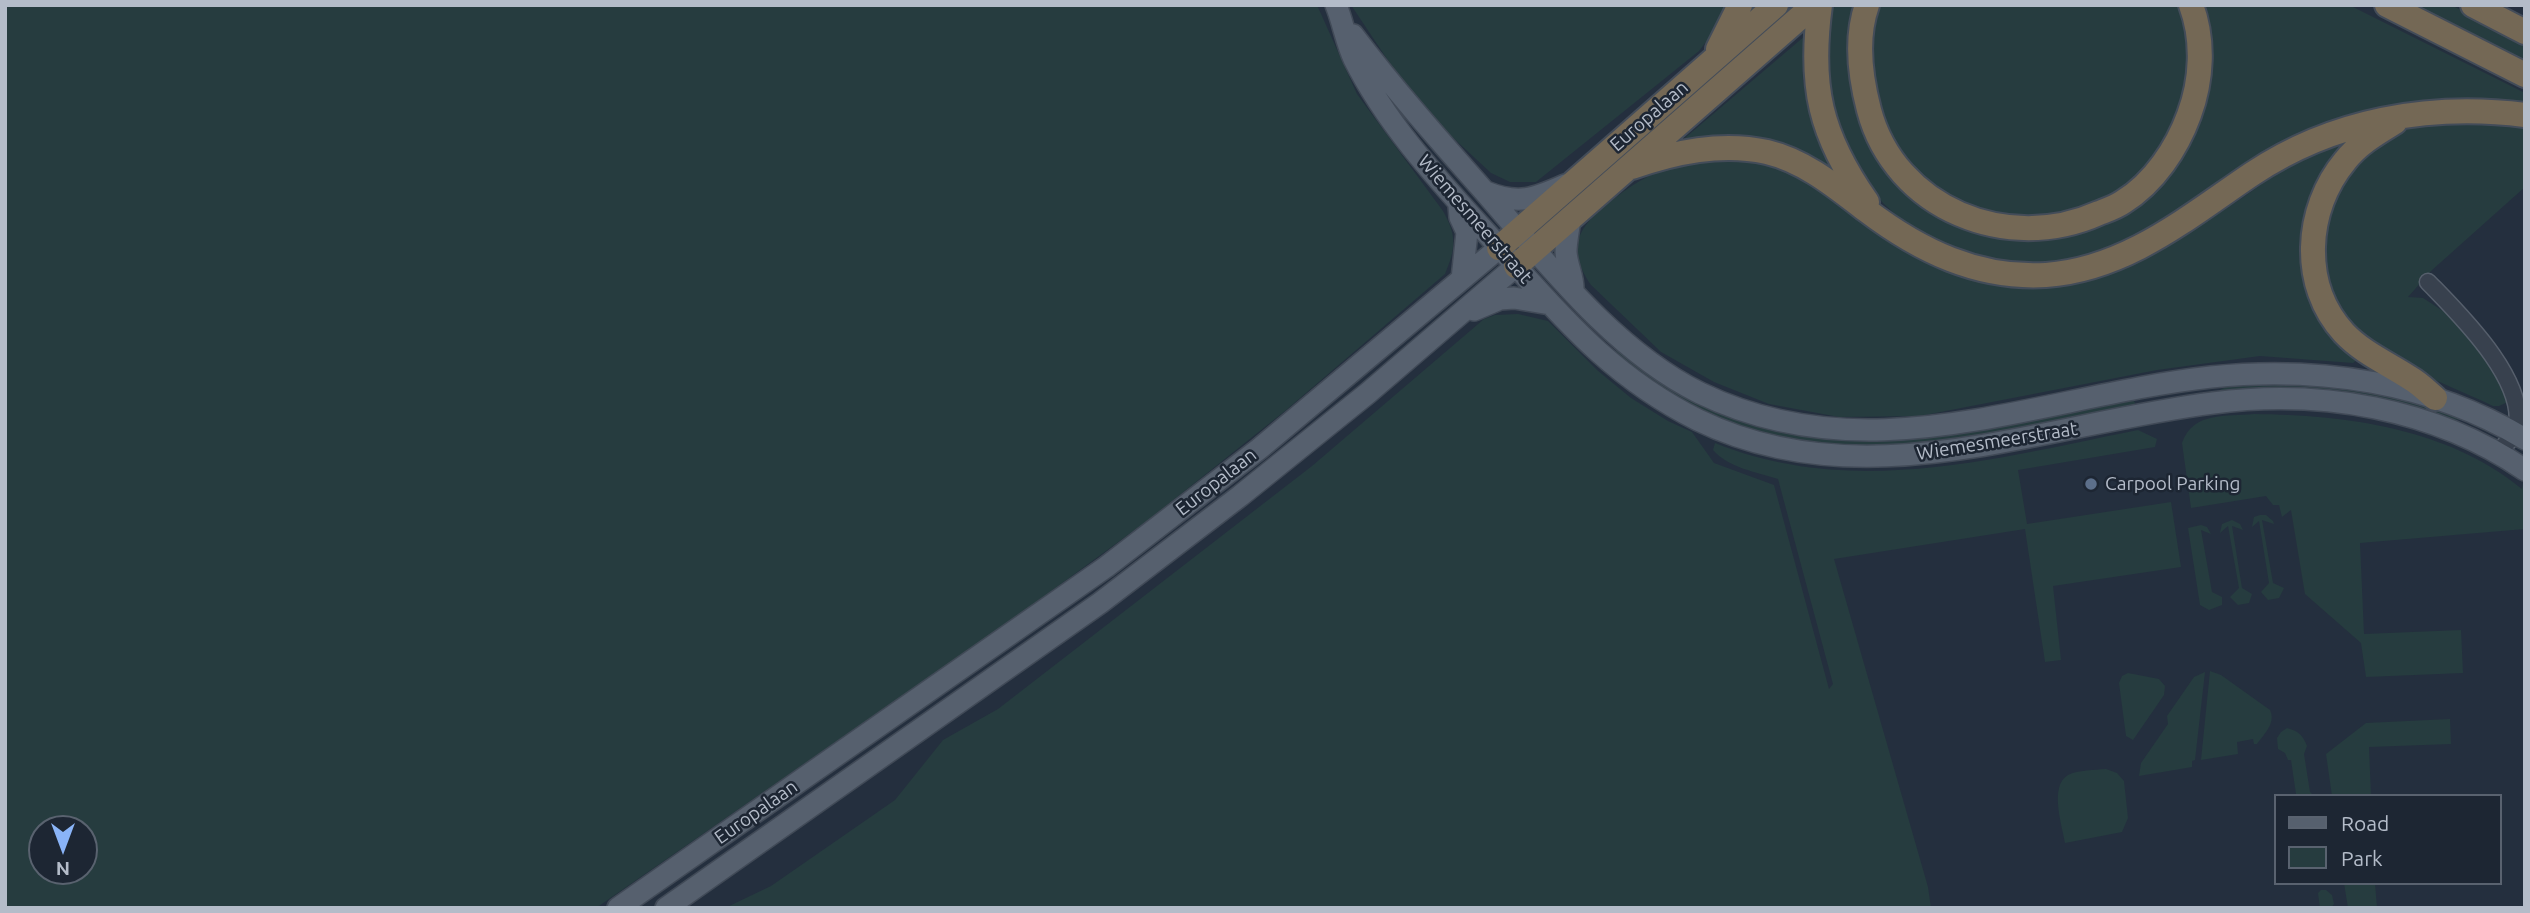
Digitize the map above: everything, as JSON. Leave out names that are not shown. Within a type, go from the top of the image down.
[{"type":"highway","points":[[1711,62],[1741,5]]},
{"type":"highway","name":"Europalaan","points":[[1516,254],[1518,231],[1776,5]]},
{"type":"highway","name":"Europalaan","points":[[1516,254],[1570,218],[1632,167],[1814,5]]},
{"type":"highway","points":[[1820,5],[1815,69],[1820,108],[1832,144],[1848,174],[1879,219]]},
{"type":"highway","points":[[1867,5],[1860,47],[1860,79],[1874,130],[1894,163],[1921,192],[1954,213],[1996,226],[2039,229],[2083,220],[2123,202],[2156,174],[2175,146],[2195,99],[2200,60],[2196,19],[2191,5]]},
{"type":"highway","points":[[2387,5],[2525,75]]},
{"type":"highway","points":[[2473,5],[2525,32]]},
{"type":"highway","points":[[1632,167],[1664,156],[1713,148],[1744,148],[1769,153],[1800,164],[1879,219],[1932,251],[1972,268],[2008,274],[2064,273],[2113,260],[2136,250],[2183,222],[2254,173],[2305,144],[2357,125],[2456,109],[2525,115]]},
{"type":"highway","points":[[2408,115],[2360,144],[2344,161],[2327,187],[2317,212],[2313,263],[2318,285],[2330,312],[2343,331],[2361,348],[2410,377],[2435,398]]},
{"type":"main road","name":"Wiemesmeerstraat","points":[[1339,14],[1397,91],[1518,231]]},
{"type":"main road","name":"Wiemesmeerstraat","points":[[1339,14],[1352,55],[1383,110],[1458,200],[1516,254],[1573,291],[1628,345],[1665,374],[1701,394],[1749,413],[1795,425],[1837,430],[1895,431],[1986,420],[2158,385],[2255,374],[2301,373],[2347,376],[2391,385],[2462,407],[2520,436]]},
{"type":"main road","points":[[1484,191],[1520,201],[1540,197],[1573,181]]},
{"type":"main road","points":[[1458,200],[1468,244],[1462,279]]},
{"type":"main road","points":[[1570,218],[1566,250],[1568,267],[1574,279],[1573,291]]},
{"type":"main road","name":"Wiemesmeerstraat","points":[[1516,254],[1550,304],[1602,358],[1667,403],[1700,421],[1739,437],[1821,454],[1873,456],[1951,452],[2163,410],[2286,398],[2374,407],[2455,431],[2498,452],[2525,470]]},
{"type":"main road","name":"Europalaan","points":[[618,908],[1106,567],[1259,449],[1462,279],[1516,254]]},
{"type":"main road","name":"Europalaan","points":[[667,908],[1100,603],[1240,496],[1460,315],[1516,254]]},
{"type":"main road","points":[[1460,315],[1500,299],[1514,298],[1550,304]]},
{"type":"street","points":[[2428,282],[2500,356],[2517,385],[2522,407],[2520,436],[2498,452]]},
{"type":"green space","points":[[5,5],[1317,5],[1357,94],[1448,220],[1453,235],[1453,249],[1445,274],[1285,411],[1147,521],[1013,619],[596,908],[5,908]]},
{"type":"green space","points":[[1351,5],[1731,5],[1724,19],[1699,51],[1536,182],[1510,182],[1491,173],[1449,134],[1403,83]]},
{"type":"green space","points":[[1837,5],[1861,5],[1851,50],[1910,192],[2064,235],[2176,161],[2201,5],[2349,5],[2525,93],[2525,108],[2380,110],[2168,224],[2074,264],[1986,263],[1913,231],[1883,203],[1849,162],[1826,105],[1828,13]]},
{"type":"green space","points":[[1880,5],[2180,5],[2189,42],[2191,78],[2163,153],[2151,167],[2122,191],[2104,201],[2054,217],[2003,216],[1965,204],[1932,183],[1906,156],[1886,123],[1874,86],[1872,46]]},
{"type":"green space","points":[[2408,5],[2451,5],[2525,43],[2525,65]]},
{"type":"green space","points":[[1806,35],[1803,74],[1807,105],[1838,178],[1771,141],[1719,136],[1679,143]]},
{"type":"green space","points":[[2457,121],[2525,126],[2525,187],[2431,271],[2408,297],[2423,298],[2457,320],[2501,369],[2508,402],[2499,406],[2493,406],[2426,376],[2378,348],[2342,310],[2332,290],[2326,267],[2325,243],[2329,219],[2337,196],[2364,157],[2383,141],[2404,130]]},
{"type":"green space","points":[[2357,137],[2307,239],[2357,360],[2353,363],[2260,356],[2157,370],[1920,416],[1839,417],[1769,404],[1714,382],[1661,352],[1591,285],[1578,258],[1581,232],[1594,216],[1630,187],[1667,168],[1686,162],[1729,158],[1780,164],[1907,250],[1961,276],[1990,284],[2022,288],[2056,286],[2108,274],[2132,264],[2201,225],[2283,170]]},
{"type":"green space","points":[[1518,314],[1548,321],[1597,370],[1631,398],[1692,432],[1714,463],[1774,485],[1829,689],[1833,684],[1778,479],[1743,469],[1727,461],[1713,450],[1715,443],[1767,460],[1820,469],[1873,471],[1979,461],[2138,430],[2157,439],[2155,447],[2018,470],[2027,524],[2171,502],[2181,567],[2053,586],[2061,660],[2045,662],[2025,529],[1834,559],[1928,887],[1931,908],[725,908],[771,886],[895,800],[943,740],[998,709],[1312,466],[1484,319],[1495,315]]},
{"type":"green space","points":[[1619,347],[1814,435],[2133,399],[2135,403],[2132,408],[1921,446],[1821,445],[1750,430],[1704,413],[1676,399],[1613,356]]},
{"type":"green space","points":[[2319,382],[2431,405],[2488,430],[2462,420],[2190,397],[2218,391],[2233,383]]},
{"type":"green space","points":[[2254,414],[2324,418],[2395,429],[2462,452],[2493,468],[2522,489],[2523,483],[2525,485],[2525,529],[2360,543],[2364,634],[2461,630],[2463,673],[2366,677],[2361,643],[2305,594],[2291,510],[2282,517],[2279,505],[2273,505],[2266,496],[2191,508],[2182,443],[2187,433],[2194,425],[2212,418]]},
{"type":"green space","points":[[2266,515],[2274,524],[2262,520],[2273,583],[2284,588],[2279,598],[2268,600],[2261,592],[2269,583],[2259,521],[2252,527],[2254,517]]},
{"type":"green space","points":[[2232,520],[2240,524],[2243,530],[2232,526],[2242,588],[2252,594],[2249,603],[2238,605],[2230,597],[2239,588],[2228,526],[2220,533],[2222,524]]},
{"type":"green space","points":[[2201,525],[2207,527],[2211,534],[2201,530],[2212,592],[2222,597],[2222,605],[2209,610],[2200,605],[2188,528]]},
{"type":"green space","points":[[2210,671],[2221,675],[2270,710],[2272,719],[2257,744],[2254,744],[2253,739],[2237,742],[2238,754],[2201,760]]},
{"type":"green space","points":[[2205,672],[2192,767],[2139,776],[2141,763],[2168,724],[2167,716],[2194,677]]},
{"type":"green space","points":[[2128,673],[2159,679],[2165,686],[2164,695],[2133,740],[2126,736],[2119,683],[2122,676]]},
{"type":"green space","points":[[2450,719],[2451,744],[2369,747],[2371,794],[2332,794],[2326,754],[2366,723]]},
{"type":"green space","points":[[2287,728],[2304,739],[2307,746],[2304,754],[2312,794],[2296,794],[2291,760],[2278,749],[2277,738]]},
{"type":"green space","points":[[2106,769],[2117,773],[2124,781],[2128,818],[2122,832],[2065,843],[2058,806],[2062,780],[2077,772]]},
{"type":"green space","points":[[2344,885],[2375,885],[2377,908],[2348,908]]},
{"type":"green space","points":[[2321,890],[2332,895],[2334,904],[2331,908],[2320,908],[2318,893]]},
{"type":"place","name":"Carpool Parking","points":[[2091,484]]}]
